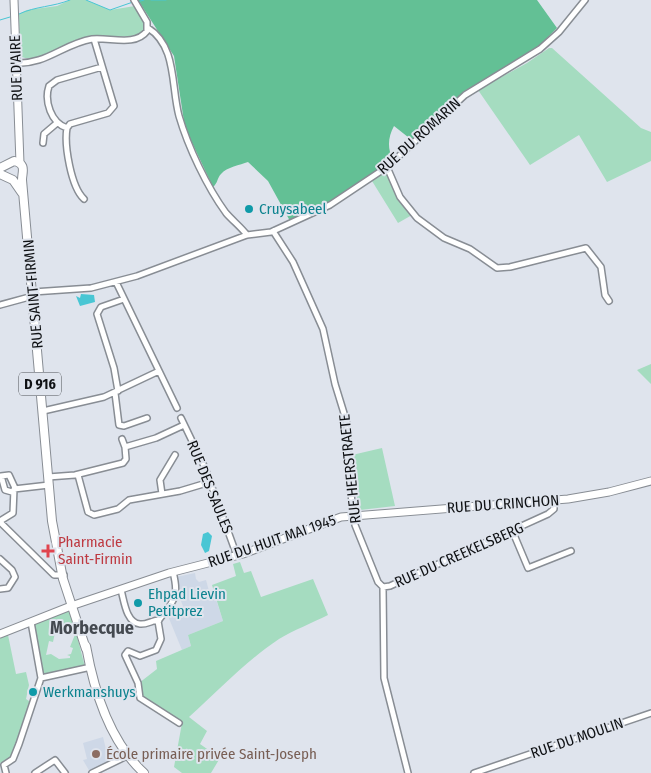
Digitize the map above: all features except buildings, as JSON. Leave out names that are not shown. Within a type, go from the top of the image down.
[{"type":"main road","points":[[20,163],[24,169],[22,176],[13,180],[3,175],[6,165],[20,163]]},
{"type":"main road","name":"RUE SAINT-FIRMIN","points":[[22,176],[52,521],[61,565],[73,605]]},
{"type":"main road","name":"RUE SAINT-FIRMIN","points":[[13,180],[19,187],[25,202]]},
{"type":"main road","name":"D 916","points":[[73,605],[103,710],[127,756],[141,771]]},
{"type":"street","name":"RUE D'AIRE","points":[[14,0],[20,163]]},
{"type":"street","name":"RUE DU ROMARIN","points":[[0,305],[33,294],[84,289],[149,272],[247,235],[274,230],[333,203],[387,167],[461,98],[540,49],[559,32],[585,0]]},
{"type":"street","points":[[135,1],[147,22],[148,28],[160,40],[168,55],[178,109],[189,143],[217,199],[247,235]]},
{"type":"street","points":[[16,63],[36,63],[78,43],[94,39],[136,39],[143,36],[148,28]]},
{"type":"street","points":[[84,199],[79,193],[68,158],[67,128],[70,124],[112,110],[114,104],[94,39]]},
{"type":"street","points":[[67,128],[57,123],[48,104],[50,84],[57,80],[102,67]]},
{"type":"street","points":[[43,143],[44,134],[57,123]]},
{"type":"street","name":"RUE D'AIRE","points":[[6,165],[17,149],[20,136]]},
{"type":"street","points":[[387,167],[398,193],[415,216],[444,238],[470,249],[497,268],[510,268],[583,248],[587,249],[602,270],[605,295],[609,301]]},
{"type":"street","name":"RUE HEERSTRAETE","points":[[274,230],[293,262],[323,329],[335,384],[347,423],[348,472],[354,515],[361,542],[383,587],[385,637],[383,674],[408,773]]},
{"type":"street","points":[[116,282],[177,408]]},
{"type":"street","points":[[124,300],[101,307],[97,314],[114,368],[119,424],[124,426],[147,418]]},
{"type":"street","points":[[43,411],[78,405],[116,392],[159,371]]},
{"type":"street","name":"RUE DES SAULES","points":[[181,418],[210,482],[237,556]]},
{"type":"street","points":[[125,446],[156,438],[184,425]]},
{"type":"street","points":[[64,575],[55,575],[0,522],[13,513],[14,490],[123,463],[126,459],[125,446],[122,439]]},
{"type":"street","points":[[162,494],[160,480],[175,454]]},
{"type":"street","points":[[78,475],[88,511],[91,515],[118,509],[129,500],[210,482]]},
{"type":"street","name":"RUE DU CRINCHON","points":[[354,515],[554,500],[602,494],[651,481]]},
{"type":"street","name":"RUE DU CREEKELSBERG","points":[[383,587],[390,586],[550,513],[554,509],[554,500]]},
{"type":"street","name":"RUE DU HUIT MAI 1945","points":[[0,634],[73,605],[173,572],[237,556],[331,520],[354,515]]},
{"type":"street","points":[[512,530],[528,568],[571,551]]},
{"type":"street","points":[[0,558],[12,570],[15,577],[8,588],[0,588]]},
{"type":"street","points":[[121,590],[127,614],[134,622],[141,624],[159,620],[170,609],[175,598],[176,588],[173,572]]},
{"type":"street","points":[[159,620],[161,639],[156,650],[142,656],[129,652],[125,654],[138,683],[139,695],[142,699],[180,723]]},
{"type":"street","points":[[6,773],[4,765],[12,760],[19,744],[40,678],[31,622]]},
{"type":"street","points":[[40,678],[91,668]]},
{"type":"street","name":"RUE DU MOULIN","points":[[474,773],[651,713]]},
{"type":"street","points":[[92,773],[127,756]]},
{"type":"street","points":[[35,773],[55,760],[65,773]]},
{"type":"shaded area","points":[[195,573],[196,579],[199,582],[206,580],[209,591],[213,590],[223,621],[188,635],[191,646],[182,650],[168,616],[184,609],[178,593],[181,591],[176,577]]},
{"type":"shaded area","name":"École primaire privée Saint-Joseph","points":[[103,737],[109,762],[90,772],[83,760],[87,759],[83,743]]},
{"type":"green space","points":[[70,0],[86,0],[110,10],[135,6],[145,21],[145,28],[141,33],[135,35],[86,37],[35,58],[20,56],[19,14],[27,10],[57,6]]},
{"type":"green space","points":[[138,0],[537,0],[557,28],[535,50],[463,92],[413,141],[394,126],[390,134],[389,143],[393,160],[329,203],[290,221],[268,181],[248,162],[224,172],[213,187],[185,128],[174,56]]},
{"type":"green space","points":[[549,48],[552,48],[641,128],[651,132],[651,161],[607,182],[579,135],[530,165],[478,90],[527,63]]},
{"type":"green space","points":[[386,171],[412,215],[398,223],[372,181]]},
{"type":"green space","points":[[651,364],[651,384],[637,370]]},
{"type":"green space","points":[[382,448],[395,506],[360,510],[354,484],[352,455]]},
{"type":"green space","points":[[240,562],[244,573],[251,571],[261,597],[313,579],[328,615],[279,639],[244,666],[189,717],[207,731],[200,744],[220,758],[211,773],[182,773],[174,767],[182,723],[143,697],[139,683],[157,669],[156,661],[191,646],[188,635],[223,621],[212,585],[236,576],[233,564]]},
{"type":"green space","points":[[69,610],[74,623],[56,628],[53,642],[49,641],[46,655],[51,654],[59,659],[70,658],[67,655],[71,654],[73,648],[70,647],[76,632],[85,667],[42,676],[34,624]]},
{"type":"green space","points":[[8,635],[16,674],[26,672],[29,685],[26,699],[32,703],[11,759],[0,763],[0,638]]},
{"type":"water","points":[[81,294],[94,295],[95,302],[80,306],[76,296],[80,298]]},
{"type":"water","points":[[208,532],[212,536],[209,551],[205,553],[201,545],[203,534]]},
{"type":"waterway","points":[[19,14],[70,0]]},
{"type":"waterway","points":[[86,0],[110,10],[133,2]]},
{"type":"waterway","points":[[137,2],[144,0]]},
{"type":"waterway","points":[[151,0],[166,0]]},
{"type":"waterway","points":[[0,20],[10,17]]},
{"type":"place","name":"Cruysabeel","points":[[249,209]]},
{"type":"place","name":"Pharmacie Saint-Firmin","points":[[48,551]]},
{"type":"place","name":"Ehpad Lievin Petitprez","points":[[138,603]]},
{"type":"place","name":"Werkmanshuys","points":[[33,692]]},
{"type":"place","name":"École primaire privée Saint-Joseph","points":[[96,754]]},
{"type":"district","name":"Morbecque","points":[[92,628]]}]
